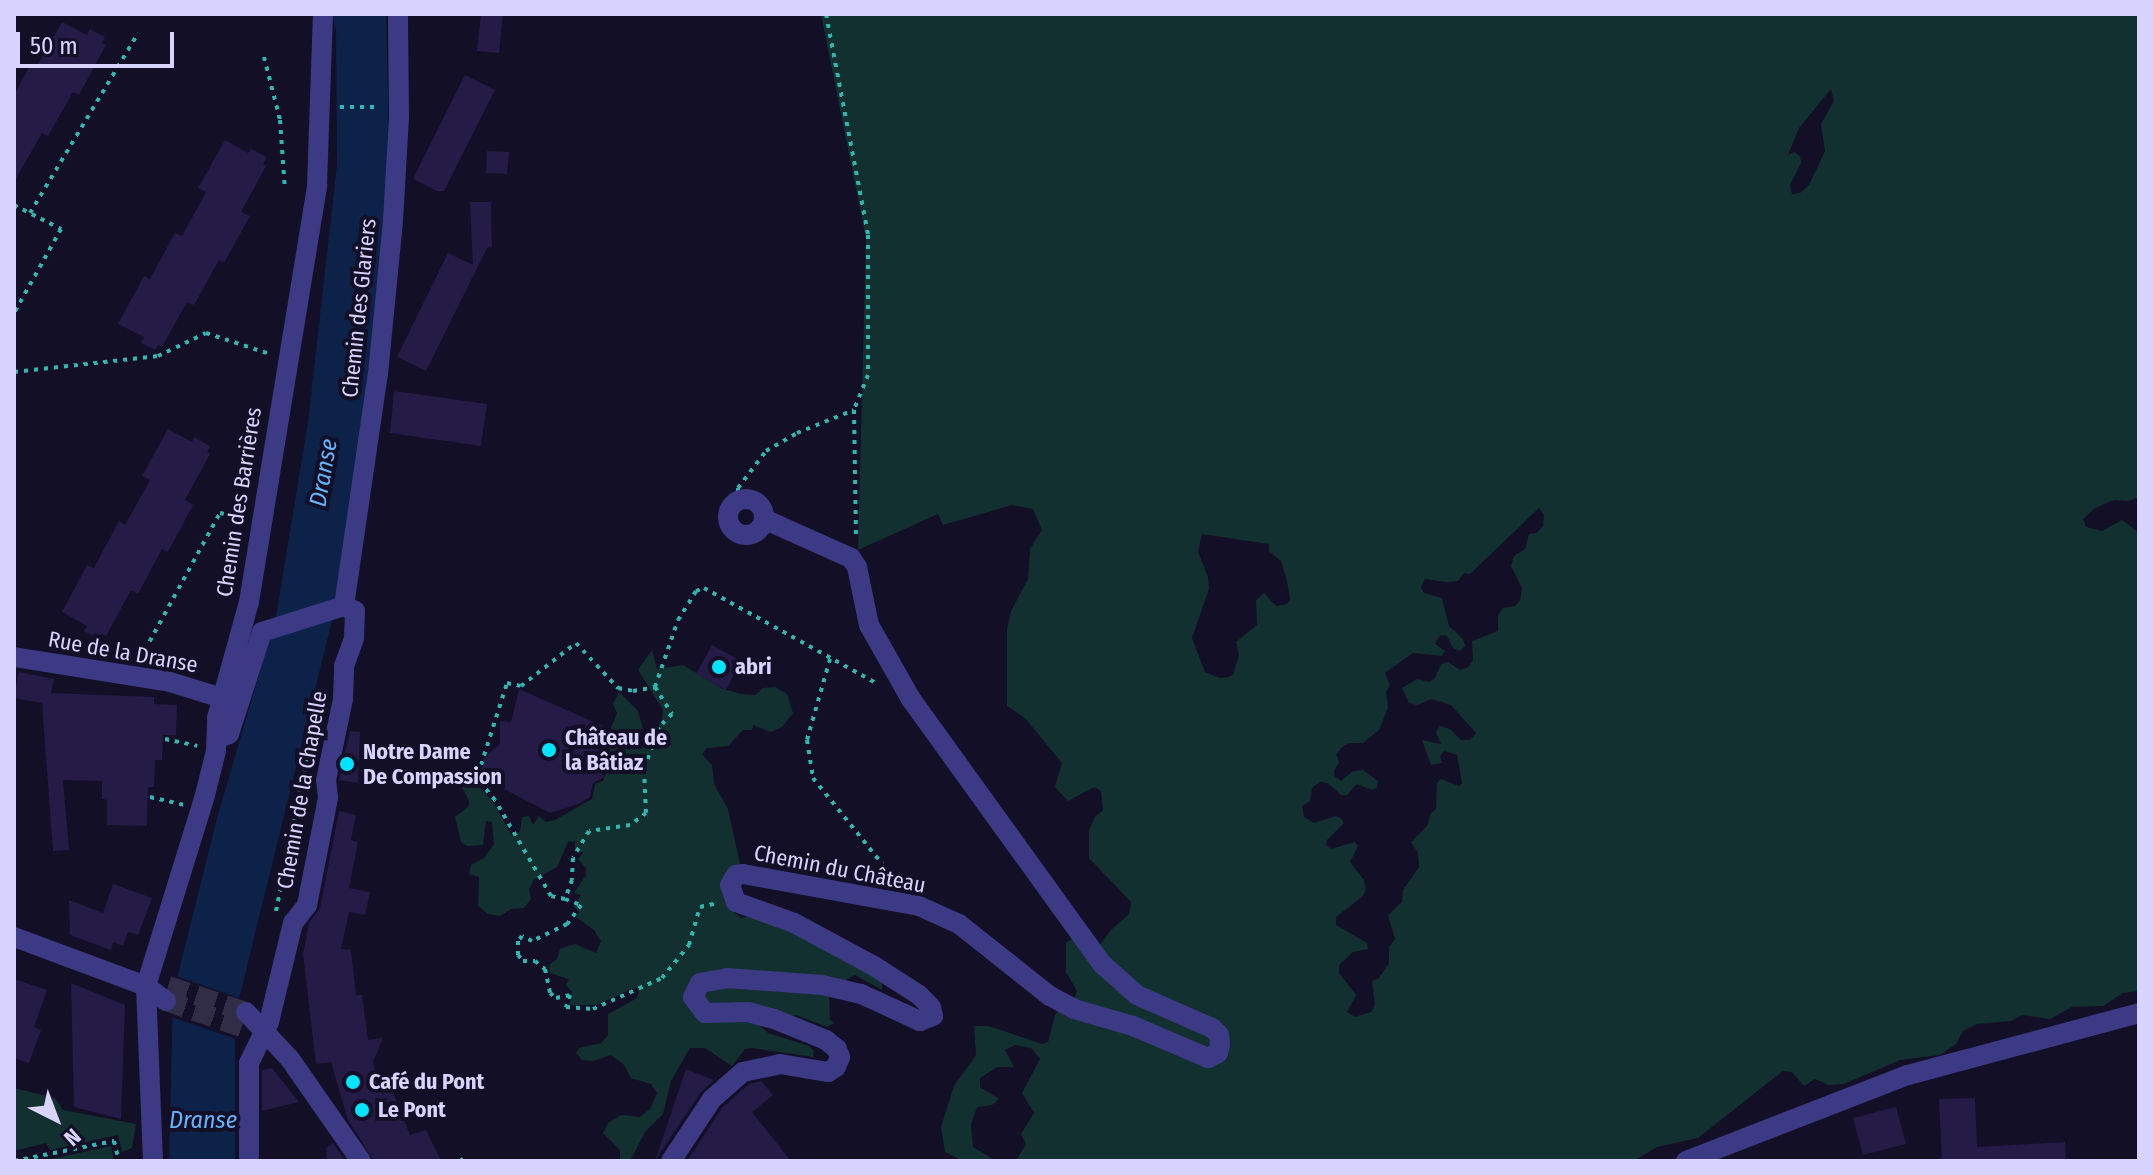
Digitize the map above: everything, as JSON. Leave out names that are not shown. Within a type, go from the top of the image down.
[{"type":"street","name":"Chemin des Barrières","points":[[153,1161],[146,986],[204,799],[222,698],[249,602],[286,359],[317,185],[323,14]]},
{"type":"street","name":"Chemin des Glariers","points":[[344,606],[378,374],[393,221],[399,116],[398,14]]},
{"type":"street","points":[[764,519],[754,533],[736,532],[728,516],[738,501],[757,502],[764,519],[841,551],[857,567]]},
{"type":"street","name":"Chemin du Château","points":[[734,898],[732,880],[743,874],[919,906],[959,924],[1050,996],[1074,1009],[1133,1026],[1208,1058],[1218,1053],[1219,1035],[1212,1028],[1137,995],[1102,964],[912,701],[869,625],[857,567]]},
{"type":"street","points":[[212,744],[229,734],[262,632],[344,606]]},
{"type":"street","name":"Chemin de la Chapelle","points":[[249,1161],[251,1024],[293,923],[307,905],[341,707],[344,666],[354,638],[352,608],[344,606]]},
{"type":"street","name":"Rue de la Dranse","points":[[14,657],[170,682],[222,698]]},
{"type":"street","points":[[671,1161],[712,1099],[743,1072],[780,1064],[828,1072],[836,1067],[840,1057],[837,1049],[826,1040],[774,1019],[748,1012],[705,1013],[693,997],[700,983],[727,978],[822,985],[861,994],[920,1021],[933,1016],[931,1007],[919,995],[874,966],[794,923],[739,904],[734,898]]},
{"type":"street","points":[[14,937],[167,994]]},
{"type":"street","points":[[1686,1161],[1908,1075],[2139,1013]]},
{"type":"street","points":[[251,1024],[290,1059],[361,1161]]},
{"type":"path","points":[[826,14],[868,235],[868,375],[854,410],[857,567]]},
{"type":"path","points":[[30,213],[138,33]]},
{"type":"path","points":[[264,57],[280,120],[285,189]]},
{"type":"path","points":[[318,107],[394,107]]},
{"type":"path","points":[[14,205],[61,229],[14,313]]},
{"type":"path","points":[[14,372],[158,356],[206,333],[286,359]]},
{"type":"path","points":[[738,501],[738,488],[766,451],[797,433],[854,410]]},
{"type":"path","points":[[131,675],[220,513],[261,521]]},
{"type":"path","points":[[655,687],[678,620],[699,588],[912,701]]},
{"type":"path","points":[[655,687],[633,691],[618,688],[576,643],[521,686],[507,683],[481,765],[480,782],[551,896],[581,905],[567,924],[532,941],[522,936],[518,941],[518,955],[523,961],[535,961],[545,969],[550,993],[556,998],[570,995],[566,1007],[593,1009],[662,978],[689,945],[700,907],[734,898]]},
{"type":"path","points":[[830,659],[807,740],[813,778],[874,857],[919,906]]},
{"type":"path","points":[[565,899],[572,880],[573,858],[589,831],[630,825],[646,813],[644,769],[659,727],[672,714],[655,687]]},
{"type":"path","points":[[165,739],[212,744]]},
{"type":"path","points":[[273,923],[308,757]]},
{"type":"path","points":[[150,797],[190,807]]},
{"type":"path","points":[[14,1161],[114,1141],[119,1161]]},
{"type":"green space","points":[[821,14],[2139,14],[2139,497],[2129,501],[2114,500],[2095,508],[2083,519],[2086,527],[2102,531],[2122,520],[2139,533],[2139,991],[2123,993],[2103,1006],[2072,1007],[2050,1019],[2022,1015],[2011,1021],[1977,1024],[1963,1031],[1956,1044],[1940,1055],[1900,1060],[1844,1084],[1829,1085],[1815,1079],[1804,1086],[1792,1072],[1783,1071],[1698,1138],[1657,1147],[1634,1161],[1016,1161],[1026,1144],[1021,1134],[1034,1113],[1022,1093],[1040,1059],[1031,1048],[1015,1045],[1005,1050],[1014,1067],[997,1067],[980,1078],[980,1087],[999,1099],[992,1105],[977,1107],[971,1125],[973,1147],[996,1161],[963,1161],[945,1152],[941,1127],[954,1086],[976,1055],[974,1026],[989,1026],[1042,1044],[1048,1042],[1055,1015],[1059,1009],[1070,1009],[1077,991],[1066,972],[1066,942],[1073,939],[1096,950],[1111,930],[1129,914],[1131,902],[1089,858],[1089,830],[1095,817],[1103,810],[1101,791],[1094,787],[1068,801],[1055,787],[1062,763],[1025,718],[1007,706],[1007,629],[1011,611],[1028,579],[1030,549],[1042,530],[1033,509],[1012,505],[943,525],[938,514],[858,550],[866,238]],"holes":[[[1831,89],[1834,101],[1821,124],[1825,151],[1809,185],[1800,193],[1792,194],[1790,185],[1801,163],[1800,156],[1794,152],[1788,155],[1799,128]],[[1539,508],[1544,515],[1543,526],[1537,533],[1529,534],[1525,549],[1514,556],[1511,566],[1522,588],[1520,600],[1515,606],[1503,608],[1498,615],[1498,631],[1472,641],[1473,660],[1468,667],[1460,670],[1448,662],[1441,664],[1435,678],[1429,682],[1417,679],[1402,688],[1409,703],[1417,705],[1432,699],[1451,705],[1476,733],[1470,740],[1461,740],[1450,729],[1440,726],[1436,732],[1441,744],[1422,740],[1431,765],[1442,763],[1440,756],[1444,751],[1457,755],[1462,783],[1459,786],[1441,779],[1437,783],[1436,809],[1431,813],[1427,826],[1411,842],[1418,853],[1419,867],[1403,890],[1402,902],[1388,915],[1395,939],[1389,947],[1389,963],[1379,978],[1372,981],[1375,1005],[1371,1012],[1355,1017],[1347,1012],[1356,995],[1339,973],[1339,965],[1353,952],[1368,949],[1367,943],[1336,925],[1336,917],[1362,897],[1366,890],[1364,880],[1350,862],[1358,846],[1355,842],[1331,849],[1326,845],[1327,840],[1344,823],[1342,819],[1336,816],[1314,823],[1304,817],[1302,806],[1310,801],[1312,788],[1320,782],[1328,783],[1341,795],[1347,795],[1357,784],[1372,790],[1377,788],[1378,781],[1363,770],[1353,771],[1341,781],[1335,777],[1334,771],[1339,762],[1336,755],[1349,743],[1363,743],[1379,730],[1388,708],[1386,692],[1390,685],[1385,673],[1413,653],[1442,656],[1445,651],[1435,644],[1440,635],[1447,636],[1453,648],[1460,651],[1465,646],[1463,639],[1449,626],[1442,598],[1424,593],[1421,587],[1425,579],[1458,581],[1464,573],[1470,574]],[[1202,534],[1269,544],[1269,551],[1281,561],[1287,581],[1290,599],[1287,604],[1276,606],[1264,593],[1256,600],[1257,625],[1236,642],[1239,655],[1233,675],[1228,677],[1220,678],[1205,672],[1192,638],[1209,589],[1208,577],[1198,552]]]},
{"type":"green space","points":[[652,650],[657,669],[683,665],[723,689],[755,695],[763,688],[775,687],[787,694],[793,713],[782,727],[770,732],[753,725],[752,730],[743,730],[728,746],[707,748],[702,754],[712,765],[714,784],[728,809],[740,864],[730,909],[741,918],[766,914],[883,977],[882,990],[855,975],[829,989],[830,1020],[835,1023],[827,1027],[796,1015],[786,1017],[764,1007],[726,1002],[725,1006],[752,1018],[768,1033],[809,1046],[814,1051],[813,1057],[752,1048],[745,1049],[732,1066],[705,1048],[690,1048],[671,1081],[663,1114],[645,1132],[630,1161],[620,1161],[620,1150],[603,1133],[608,1123],[621,1115],[640,1117],[650,1109],[657,1093],[651,1084],[631,1078],[624,1065],[611,1055],[593,1061],[582,1060],[576,1053],[579,1048],[601,1043],[608,1035],[608,1014],[637,998],[639,992],[637,988],[629,990],[597,1005],[569,1005],[572,992],[566,985],[569,979],[550,973],[549,965],[557,959],[560,949],[575,944],[596,953],[601,941],[594,930],[576,917],[579,912],[574,907],[581,895],[574,893],[586,875],[586,868],[578,859],[583,853],[575,849],[575,841],[568,842],[557,867],[534,880],[529,889],[531,899],[524,908],[511,909],[500,916],[488,914],[478,906],[479,877],[469,874],[471,865],[484,858],[494,844],[492,822],[486,821],[483,845],[467,846],[461,842],[455,817],[468,807],[469,801],[462,787],[472,772],[475,782],[493,802],[512,836],[520,832],[522,817],[529,816],[533,825],[539,816],[546,822],[555,820],[592,799],[595,784],[603,781],[608,767],[611,728],[617,713],[613,704],[619,692],[638,711],[643,729],[640,737],[635,736],[638,749],[662,721],[663,710],[638,670]]},
{"type":"green space","points":[[14,1088],[55,1098],[63,1110],[136,1124],[132,1148],[122,1152],[118,1135],[50,1150],[46,1143],[14,1151]]},
{"type":"green space","points":[[111,1146],[114,1161],[51,1159]]},
{"type":"water","name":"Dranse","points":[[331,14],[386,14],[388,99],[387,179],[376,319],[340,588],[240,995],[231,1014],[229,1027],[235,1040],[235,1161],[169,1161],[173,994],[217,818],[276,617],[308,422],[337,165],[336,30]]},
{"type":"pier","points":[[173,975],[242,999],[233,1026],[239,1040],[168,1016]]},
{"type":"building","points":[[481,14],[503,14],[499,53],[477,51]]},
{"type":"building","points":[[62,22],[87,35],[90,29],[105,37],[102,43],[106,45],[79,95],[73,92],[48,136],[42,133],[14,182],[14,95],[31,64],[36,68]]},
{"type":"building","points":[[465,75],[495,90],[444,191],[437,191],[413,179]]},
{"type":"building","points":[[225,140],[248,153],[251,149],[267,157],[263,164],[266,166],[241,212],[250,216],[224,263],[219,260],[194,305],[187,302],[162,347],[158,345],[155,350],[141,343],[144,337],[118,324],[144,276],[150,279],[175,233],[182,236],[206,192],[198,188]]},
{"type":"building","points":[[487,151],[509,152],[507,174],[486,173]]},
{"type":"building","points":[[470,202],[491,202],[492,247],[487,248],[426,371],[397,357],[448,253],[473,265]]},
{"type":"building","points":[[394,391],[487,404],[481,446],[390,433]]},
{"type":"building","points":[[168,429],[192,442],[194,437],[210,446],[207,452],[210,454],[185,500],[193,505],[168,552],[162,549],[138,594],[131,590],[106,636],[102,634],[99,639],[84,631],[87,626],[62,612],[87,565],[94,568],[119,521],[125,525],[150,480],[142,476]]},
{"type":"building","name":"abri","points":[[712,645],[741,661],[726,690],[696,674]]},
{"type":"building","points":[[19,672],[54,679],[51,693],[154,697],[154,704],[177,705],[176,735],[163,735],[162,760],[155,760],[154,787],[148,787],[147,826],[107,825],[107,800],[102,799],[102,781],[63,780],[69,850],[53,851],[42,703],[14,698]]},
{"type":"building","name":"Château de la Bâtiaz","points":[[519,689],[607,728],[606,751],[601,754],[599,768],[604,777],[593,783],[590,797],[578,804],[550,813],[487,780],[482,773],[483,759],[500,744],[500,721],[511,722]]},
{"type":"building","points":[[350,731],[360,732],[358,783],[339,780]]},
{"type":"building","points":[[339,811],[356,815],[351,840],[358,842],[349,888],[370,892],[365,915],[349,912],[341,949],[351,950],[356,995],[362,995],[368,1040],[383,1038],[373,1062],[382,1094],[392,1090],[410,1135],[426,1130],[441,1161],[374,1161],[348,1120],[331,1062],[316,1064],[303,954],[309,923],[320,908]]},
{"type":"building","points":[[113,884],[152,898],[138,935],[128,932],[123,946],[113,942],[111,950],[70,935],[69,900],[103,913]]},
{"type":"building","points":[[14,979],[47,990],[34,1027],[41,1030],[29,1063],[14,1058]]},
{"type":"building","points":[[71,983],[125,1005],[121,1119],[74,1107]]},
{"type":"building","points":[[272,1068],[299,1102],[262,1111],[262,1070]]},
{"type":"building","points":[[686,1069],[714,1080],[701,1092],[655,1161]]},
{"type":"building","points":[[761,1081],[773,1095],[752,1112],[791,1161],[687,1161],[722,1108],[749,1084]]},
{"type":"building","points":[[1975,1098],[1977,1147],[2065,1142],[2066,1161],[1942,1161],[1939,1099]]},
{"type":"building","points":[[1896,1107],[1906,1144],[1863,1155],[1853,1118]]},
{"type":"building","points":[[333,1143],[345,1161],[327,1161],[326,1148]]},
{"type":"tunnel","points":[[168,986],[246,1012]]},
{"type":"tunnel","points":[[166,1001],[244,1028]]},
{"type":"place","name":"abri","points":[[719,667]]},
{"type":"place","name":"Château de la Bâtiaz","points":[[549,750]]},
{"type":"place","name":"Notre Dame De Compassion","points":[[347,764]]},
{"type":"place","name":"Café du Pont","points":[[353,1082]]},
{"type":"place","name":"Le Pont","points":[[362,1110]]}]
